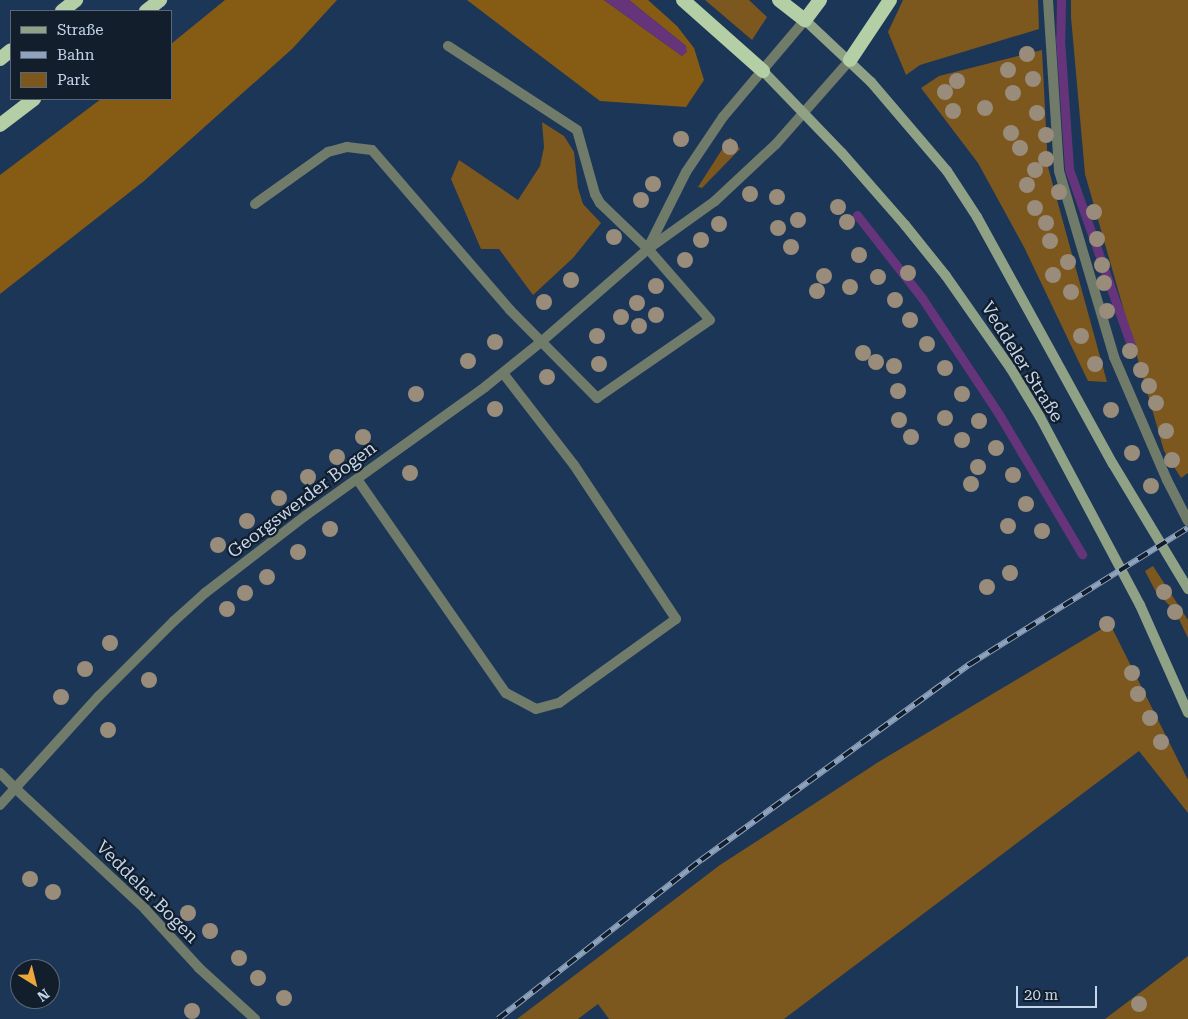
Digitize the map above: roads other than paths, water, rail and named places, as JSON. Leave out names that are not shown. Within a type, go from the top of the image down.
[{"type":"highway","points":[[63,10],[76,0]]},
{"type":"highway","points":[[147,10],[160,0]]},
{"type":"highway","points":[[683,0],[763,71]]},
{"type":"highway","points":[[779,0],[805,20],[820,0]]},
{"type":"highway","points":[[850,60],[890,0]]},
{"type":"highway","points":[[0,59],[10,51]]},
{"type":"highway","points":[[0,125],[33,100]]},
{"type":"main road","name":"Veddeler Straße","points":[[805,20],[850,60],[913,128],[947,171],[977,217],[1113,464],[1188,589]]},
{"type":"main road","name":"Veddeler Straße","points":[[763,71],[842,153],[905,225],[946,276],[1012,369],[1040,417],[1140,606],[1188,714]]},
{"type":"street","points":[[1048,0],[1059,171],[1114,357],[1167,480],[1188,521]]},
{"type":"street","name":"Georgswerder Bogen","points":[[648,249],[686,172],[723,117],[805,20]]},
{"type":"street","points":[[255,204],[328,152],[347,147],[372,150],[385,162],[510,310],[597,398],[710,320],[648,249],[600,203],[595,194],[577,130],[448,46]]},
{"type":"street","name":"Georgswerder Bogen","points":[[0,805],[99,696],[174,621],[205,593],[503,373],[542,342],[648,249],[715,201],[766,155],[850,60]]},
{"type":"street","points":[[357,479],[506,693],[536,708],[559,703],[676,619],[574,465],[503,373]]},
{"type":"street","name":"Veddeler Bogen","points":[[0,773],[145,908],[199,968],[255,1019]]},
{"type":"waterway","points":[[1061,0],[1060,39],[1069,169],[1133,351]]},
{"type":"waterway","points":[[857,215],[922,298],[1000,416],[1082,554]]},
{"type":"railway","points":[[498,1019],[701,860],[970,664],[1188,528]]}]
